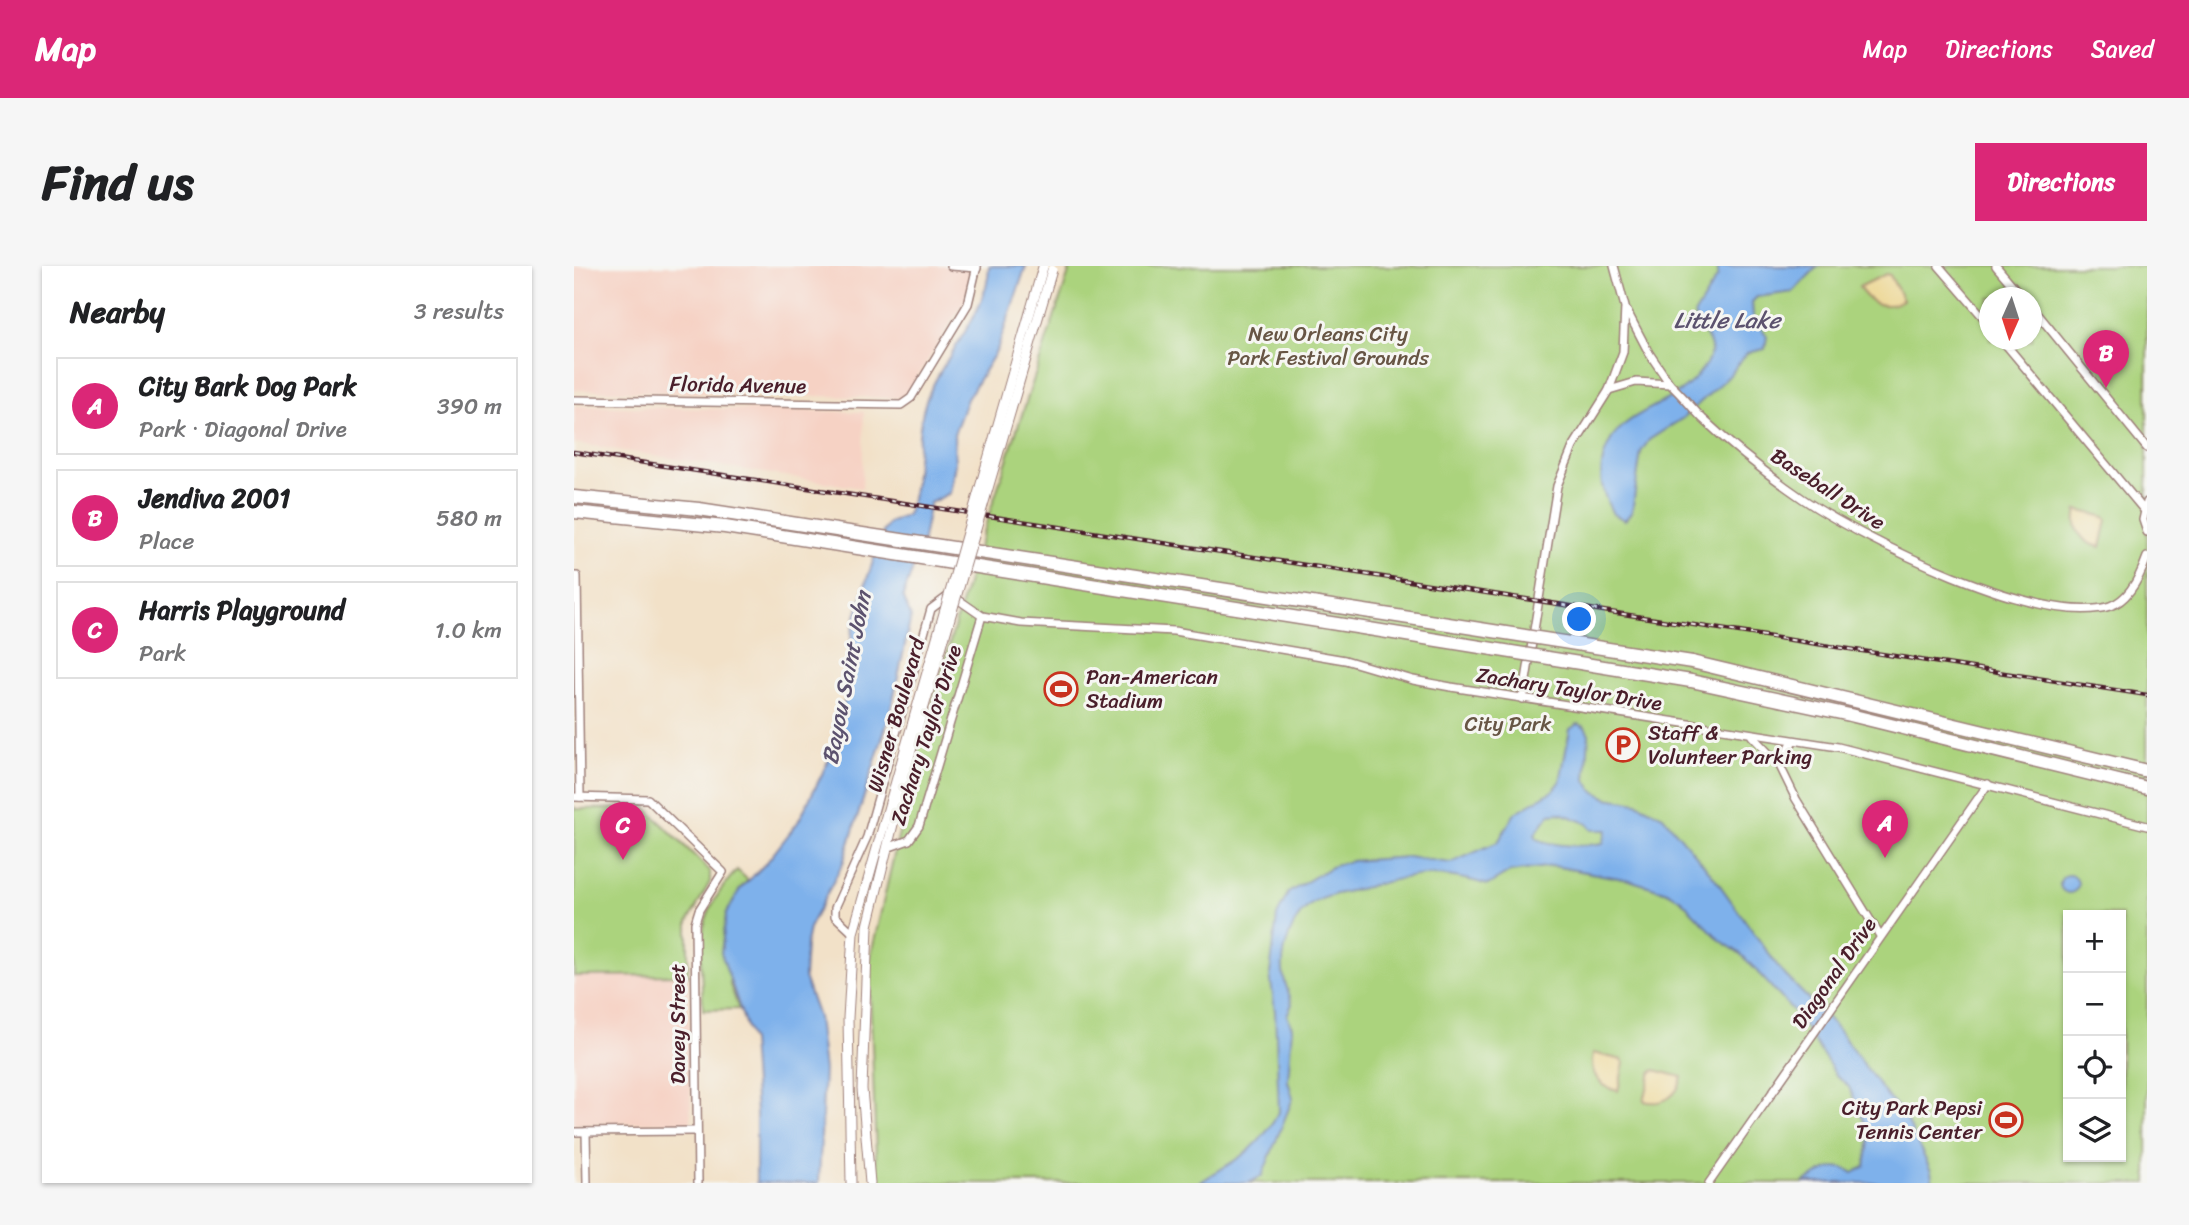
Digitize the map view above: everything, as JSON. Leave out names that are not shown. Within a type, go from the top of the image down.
[{"type":"highway","points":[[574,497],[699,509],[1692,662],[2147,771]]},
{"type":"highway","points":[[574,512],[725,527],[1691,681],[1850,715],[2147,789]]},
{"type":"street","points":[[951,266],[977,267]]},
{"type":"street","points":[[1524,699],[1557,485],[1573,447],[1609,390],[1623,352],[1625,307],[1614,266]]},
{"type":"street","points":[[1940,266],[1979,312]]},
{"type":"street","points":[[1996,266],[2014,287]]},
{"type":"street","name":"Florida Avenue","points":[[574,400],[901,405],[911,398],[968,304],[977,267]]},
{"type":"street","name":"Wisner Boulevard","points":[[851,1183],[849,992],[856,915],[909,749],[1048,267]]},
{"type":"street","name":"Baseball Drive","points":[[1625,307],[1649,353],[1672,387],[1703,418],[1772,476],[1851,529],[1952,576],[2008,595],[2050,604],[2094,609],[2113,606],[2140,577],[2147,556]]},
{"type":"street","points":[[2042,319],[2147,448]]},
{"type":"street","points":[[2011,350],[2145,506],[2147,532]]},
{"type":"street","points":[[1609,390],[1636,382],[1672,387]]},
{"type":"street","points":[[575,576],[577,797]]},
{"type":"street","name":"Zachary Taylor Drive","points":[[840,922],[835,908],[867,837],[931,609],[947,597],[956,598],[982,616],[1057,626],[1174,631],[1345,660],[1413,680],[1838,747],[2147,826]]},
{"type":"street","name":"Zachary Taylor Drive","points":[[887,848],[909,840],[919,826],[982,616]]},
{"type":"street","points":[[1752,735],[1779,764],[1796,799],[1880,936]]},
{"type":"street","points":[[1779,764],[1793,741]]},
{"type":"street","name":"Wisner Boulevard","points":[[870,1183],[862,1089],[863,993],[868,926],[909,749]]},
{"type":"street","name":"Diagonal Drive","points":[[1709,1183],[1988,784]]},
{"type":"street","name":"Davey Street","points":[[577,797],[630,797],[653,802],[723,872],[699,909],[695,923],[698,1183]]},
{"type":"street","points":[[892,829],[900,838],[909,840]]},
{"type":"street","points":[[853,933],[840,922],[856,915]]},
{"type":"street","points":[[849,992],[863,993]]},
{"type":"street","points":[[574,1132],[696,1131]]},
{"type":"street","points":[[586,1132],[587,1183]]},
{"type":"street","points":[[850,1170],[869,1170]]},
{"type":"shaded area","points":[[574,266],[972,266],[966,298],[907,394],[900,398],[574,390]]},
{"type":"shaded area","points":[[574,406],[864,412],[862,488],[574,443]]},
{"type":"shaded area","points":[[688,975],[691,1122],[574,1124],[574,976]]},
{"type":"green space","name":"City Park","points":[[1071,266],[2147,266],[2147,1183],[877,1183],[869,963],[918,751],[974,560]]},
{"type":"green space","points":[[574,806],[575,809],[646,808],[710,871],[710,882],[688,922],[688,975],[574,976]]},
{"type":"green space","points":[[737,870],[748,880],[740,889],[730,985],[739,1009],[703,1010],[702,935],[712,904]]},
{"type":"sand","points":[[1886,274],[1890,275],[1903,300],[1890,305],[1873,302],[1859,287]]},
{"type":"sand","points":[[2077,510],[2105,517],[2107,520],[2101,547],[2089,543],[2080,534],[2076,523]]},
{"type":"sand","points":[[1593,1053],[1622,1060],[1624,1063],[1618,1091],[1605,1086],[1597,1078],[1592,1066]]},
{"type":"sand","points":[[1655,1070],[1682,1077],[1680,1084],[1669,1098],[1663,1101],[1644,1101],[1651,1072]]},
{"type":"water","points":[[989,266],[1026,266],[997,350],[967,399],[954,434],[955,463],[950,493],[930,503],[922,544],[903,596],[911,617],[890,714],[843,863],[809,928],[806,944],[804,977],[818,1017],[824,1070],[819,1183],[756,1183],[756,1113],[751,1041],[721,953],[726,914],[740,889],[767,862],[798,822],[835,744],[846,694],[852,631],[867,579],[883,532],[889,523],[907,515],[912,501],[920,427],[927,398],[981,301]]},
{"type":"water","name":"Little Lake","points":[[1718,266],[1818,266],[1793,292],[1757,297],[1752,302],[1753,316],[1767,336],[1765,349],[1747,353],[1729,376],[1683,418],[1649,440],[1641,452],[1632,512],[1625,520],[1613,514],[1606,499],[1601,477],[1605,453],[1622,426],[1689,385],[1706,364],[1711,348],[1694,315],[1718,276]]},
{"type":"water","points":[[1578,724],[1585,727],[1589,734],[1586,780],[1592,790],[1607,798],[1637,803],[1663,816],[1714,877],[1782,972],[1836,1027],[1890,1100],[1902,1110],[1931,1171],[1933,1183],[1803,1183],[1833,1168],[1846,1169],[1853,1173],[1865,1166],[1870,1135],[1849,1087],[1836,1075],[1797,1015],[1742,955],[1720,940],[1681,900],[1667,892],[1629,880],[1553,866],[1510,872],[1488,885],[1441,875],[1414,876],[1334,895],[1307,908],[1289,936],[1283,968],[1292,1004],[1287,1015],[1292,1027],[1288,1081],[1293,1098],[1262,1176],[1249,1183],[1199,1183],[1254,1146],[1279,1112],[1275,1011],[1270,974],[1277,916],[1288,893],[1331,867],[1350,861],[1408,857],[1451,863],[1498,842],[1515,813],[1554,790],[1560,782],[1570,729]],"holes":[[[1560,813],[1587,823],[1592,830],[1607,830],[1603,843],[1561,845],[1544,842],[1537,839],[1535,834],[1550,814]]]},
{"type":"water","points":[[2069,875],[2075,878],[2078,884],[2075,890],[2069,893],[2063,890],[2060,884],[2063,878]]},
{"type":"railway","points":[[574,452],[2147,695]]},
{"type":"place","name":"Jendiva 2001","points":[[2106,388]]},
{"type":"place","name":"Pan-American Stadium","points":[[1061,689]]},
{"type":"place","name":"Staff & Volunteer Parking","points":[[1623,745]]},
{"type":"place","name":"City Bark Dog Park","points":[[1885,858]]},
{"type":"place","name":"Harris Playground","points":[[623,860]]},
{"type":"place","name":"City Park Pepsi Tennis Center","points":[[2006,1120]]},
{"type":"park label","name":"New Orleans City Park Festival Grounds","points":[[1328,346]]},
{"type":"water label","name":"Bayou Saint John","points":[[846,678]]}]
